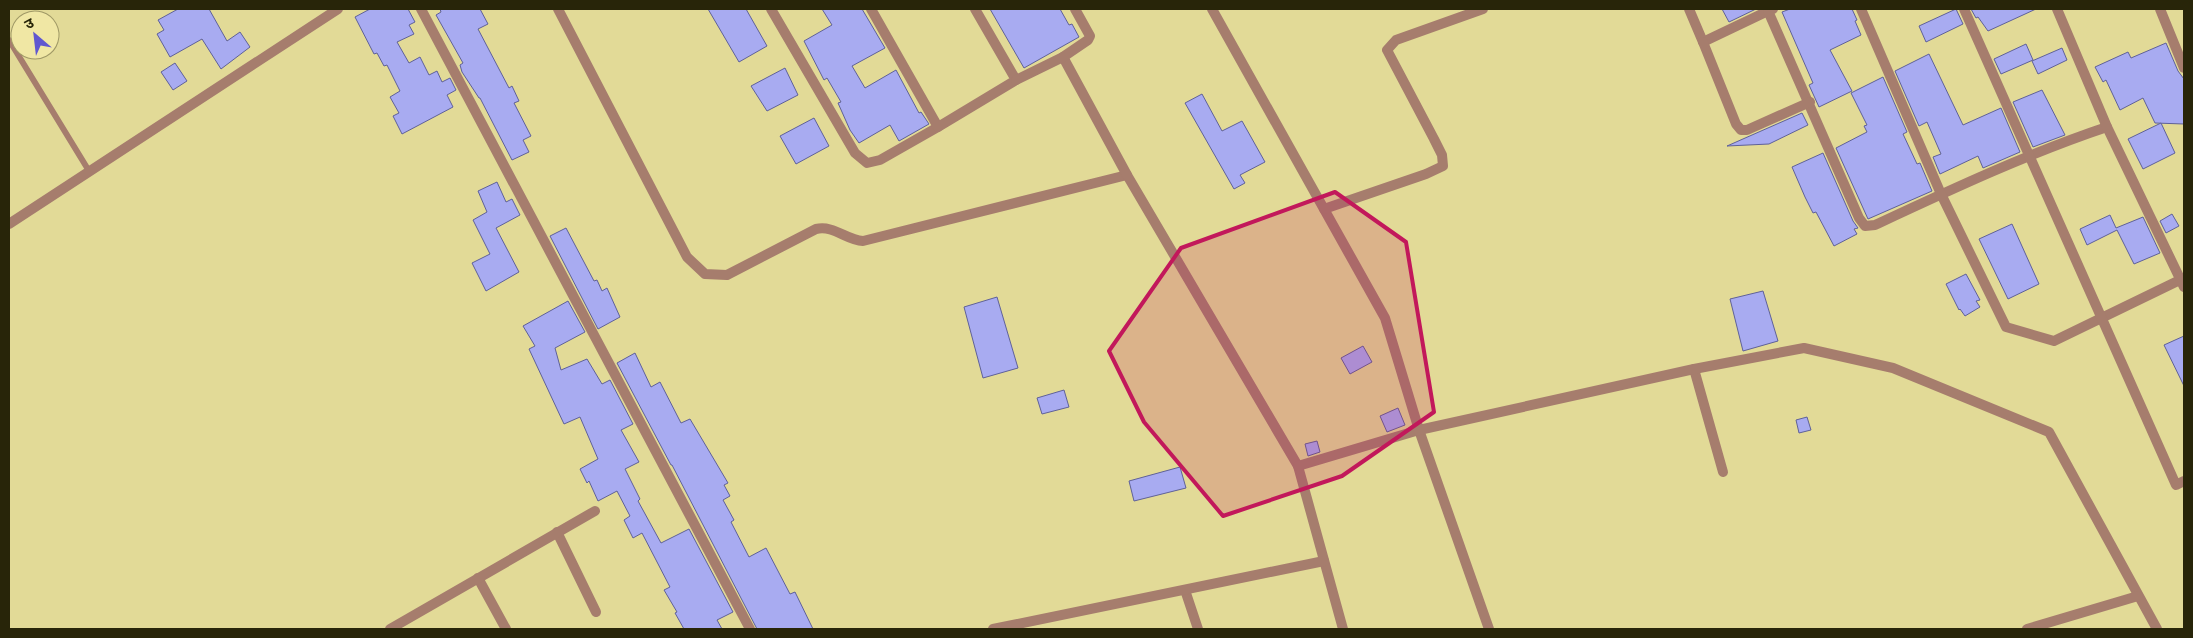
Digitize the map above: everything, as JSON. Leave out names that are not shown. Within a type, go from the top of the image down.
[{"type":"street","points":[[9,224],[338,9]]},
{"type":"street","points":[[421,9],[750,629]]},
{"type":"street","points":[[558,9],[687,257],[705,274],[726,275],[816,229],[825,227],[855,240],[863,241],[1127,175]]},
{"type":"street","points":[[771,9],[855,153],[867,163],[880,160],[1016,80],[1063,57],[1090,36],[1075,9]]},
{"type":"street","points":[[871,9],[938,127]]},
{"type":"street","points":[[974,9],[1016,80]]},
{"type":"street","points":[[1212,9],[1386,318],[1420,430],[1488,629]]},
{"type":"street","points":[[1324,208],[1426,174],[1443,166],[1442,156],[1434,139],[1387,50],[1396,40],[1483,9]]},
{"type":"street","points":[[1688,9],[1736,124],[1741,130],[1747,130],[1810,102]]},
{"type":"street","points":[[1703,42],[1769,9],[1859,218],[1865,226],[1875,225],[1941,194],[2077,137],[2107,127]]},
{"type":"street","points":[[1861,9],[1941,194],[2006,327],[2054,340],[2183,281],[2107,127],[2057,9]]},
{"type":"street","points":[[1964,9],[2176,485],[2184,482]]},
{"type":"street","points":[[2160,9],[2183,62]]},
{"type":"street","points":[[1063,57],[1127,175],[1298,466],[1343,629]]},
{"type":"street","points":[[1298,466],[1420,430],[1694,369],[1804,348],[1893,368],[2049,432],[2157,629]]},
{"type":"street","points":[[1694,369],[1723,472]]},
{"type":"street","points":[[390,629],[406,625],[478,578],[595,511]]},
{"type":"street","points":[[557,532],[596,612]]},
{"type":"street","points":[[993,629],[1324,561]]},
{"type":"street","points":[[478,578],[506,629]]},
{"type":"street","points":[[1185,590],[1198,629]]},
{"type":"street","points":[[2027,629],[2138,596]]},
{"type":"lane","points":[[9,40],[89,172]]},
{"type":"highlighted area","points":[[1335,192],[1406,242],[1434,412],[1342,476],[1223,516],[1144,422],[1109,351],[1181,248]]},
{"type":"building","points":[[178,9],[209,9],[227,41],[240,32],[250,47],[221,69],[202,39],[170,57],[157,34],[164,30],[158,20]]},
{"type":"building","points":[[370,9],[408,9],[415,22],[409,25],[414,34],[397,42],[409,63],[420,57],[429,75],[437,71],[442,82],[450,78],[456,90],[447,95],[453,107],[402,134],[393,116],[399,113],[390,97],[400,91],[387,65],[384,66],[377,53],[374,54],[355,17]]},
{"type":"building","points":[[440,9],[480,9],[488,24],[478,29],[509,88],[512,86],[519,101],[514,103],[531,136],[523,140],[529,152],[512,160],[480,98],[462,72],[460,65],[463,63],[436,15],[441,12]]},
{"type":"building","points":[[708,9],[746,9],[767,46],[739,62]]},
{"type":"building","points":[[822,9],[862,9],[885,48],[852,66],[865,88],[896,70],[919,113],[921,112],[929,124],[899,141],[890,125],[859,143],[850,130],[838,103],[841,102],[827,78],[824,80],[804,41],[832,25]]},
{"type":"building","points":[[990,9],[1060,9],[1069,25],[1072,24],[1079,37],[1024,68]]},
{"type":"building","points":[[1722,9],[1756,9],[1729,22]]},
{"type":"building","points":[[1790,9],[1852,9],[1861,35],[1830,50],[1852,91],[1819,107],[1809,85],[1813,83],[1782,12]]},
{"type":"building","points":[[1956,9],[1963,24],[1926,42],[1919,26]]},
{"type":"building","points":[[1971,9],[2036,9],[1988,31],[1978,17],[1976,18]]},
{"type":"building","points":[[2166,43],[2178,71],[2184,79],[2184,124],[2155,123],[2143,98],[2120,110],[2106,80],[2103,82],[2095,67],[2128,52],[2131,58]]},
{"type":"building","points":[[2026,44],[2033,60],[2001,74],[1994,59]]},
{"type":"building","points":[[2062,48],[2067,60],[2038,74],[2032,61]]},
{"type":"building","points":[[1929,54],[1963,125],[2001,108],[2020,152],[1983,168],[1978,156],[1940,174],[1933,157],[1941,154],[1927,122],[1919,126],[1895,71]]},
{"type":"building","points":[[175,63],[187,81],[173,90],[161,72]]},
{"type":"building","points":[[785,68],[798,95],[767,111],[751,86]]},
{"type":"building","points":[[1883,77],[1907,132],[1903,134],[1917,164],[1920,163],[1932,191],[1868,219],[1836,148],[1867,132],[1864,126],[1867,125],[1851,93]]},
{"type":"building","points":[[2042,90],[2065,135],[2033,147],[2013,102]]},
{"type":"building","points":[[1202,94],[1222,131],[1242,121],[1265,162],[1240,175],[1245,183],[1234,189],[1185,103]]},
{"type":"building","points":[[1802,113],[1808,125],[1769,144],[1727,146]]},
{"type":"building","points":[[814,118],[829,146],[796,164],[780,136]]},
{"type":"building","points":[[2161,123],[2175,153],[2143,169],[2128,139]]},
{"type":"building","points":[[1823,153],[1853,221],[1858,228],[1854,229],[1857,234],[1834,246],[1816,212],[1813,213],[1792,167]]},
{"type":"building","points":[[497,182],[506,202],[512,199],[520,215],[496,228],[519,272],[486,291],[472,263],[490,254],[473,220],[487,212],[478,191]]},
{"type":"building","points":[[2172,214],[2179,226],[2166,233],[2160,221]]},
{"type":"building","points":[[2110,215],[2116,228],[2143,217],[2160,253],[2134,264],[2117,230],[2087,245],[2080,229]]},
{"type":"building","points":[[2012,224],[2039,284],[2008,299],[1979,239]]},
{"type":"building","points":[[566,228],[594,281],[597,280],[602,291],[607,288],[620,317],[598,329],[550,236]]},
{"type":"building","points":[[1966,274],[1980,300],[1976,301],[1980,307],[1965,316],[1959,310],[1946,284]]},
{"type":"building","points":[[1763,291],[1778,341],[1743,351],[1730,299]]},
{"type":"building","points":[[997,297],[1018,368],[983,378],[964,307]]},
{"type":"building","points":[[568,301],[585,332],[555,348],[561,370],[587,359],[602,384],[610,380],[633,424],[621,430],[639,462],[625,469],[640,499],[638,501],[661,543],[689,529],[733,612],[717,620],[722,629],[684,629],[675,613],[677,612],[664,590],[670,587],[642,533],[633,538],[624,520],[630,516],[617,491],[598,501],[589,481],[587,483],[580,469],[598,459],[580,417],[564,424],[529,349],[535,346],[523,326]]},
{"type":"building","points":[[2184,336],[2184,386],[2164,345]]},
{"type":"building","points":[[1363,346],[1372,362],[1350,374],[1341,358]]},
{"type":"building","points":[[635,353],[651,387],[660,382],[681,423],[690,419],[728,483],[724,485],[730,496],[723,500],[734,520],[731,522],[749,557],[766,548],[790,594],[795,592],[813,629],[757,629],[617,363]]},
{"type":"building","points":[[1064,390],[1069,407],[1042,414],[1037,398]]},
{"type":"building","points":[[1398,408],[1405,425],[1387,432],[1380,416]]},
{"type":"building","points":[[1807,417],[1811,430],[1799,433],[1796,420]]},
{"type":"building","points":[[1317,441],[1320,452],[1308,456],[1305,444]]},
{"type":"building","points":[[1180,467],[1186,488],[1134,501],[1129,481]]}]
